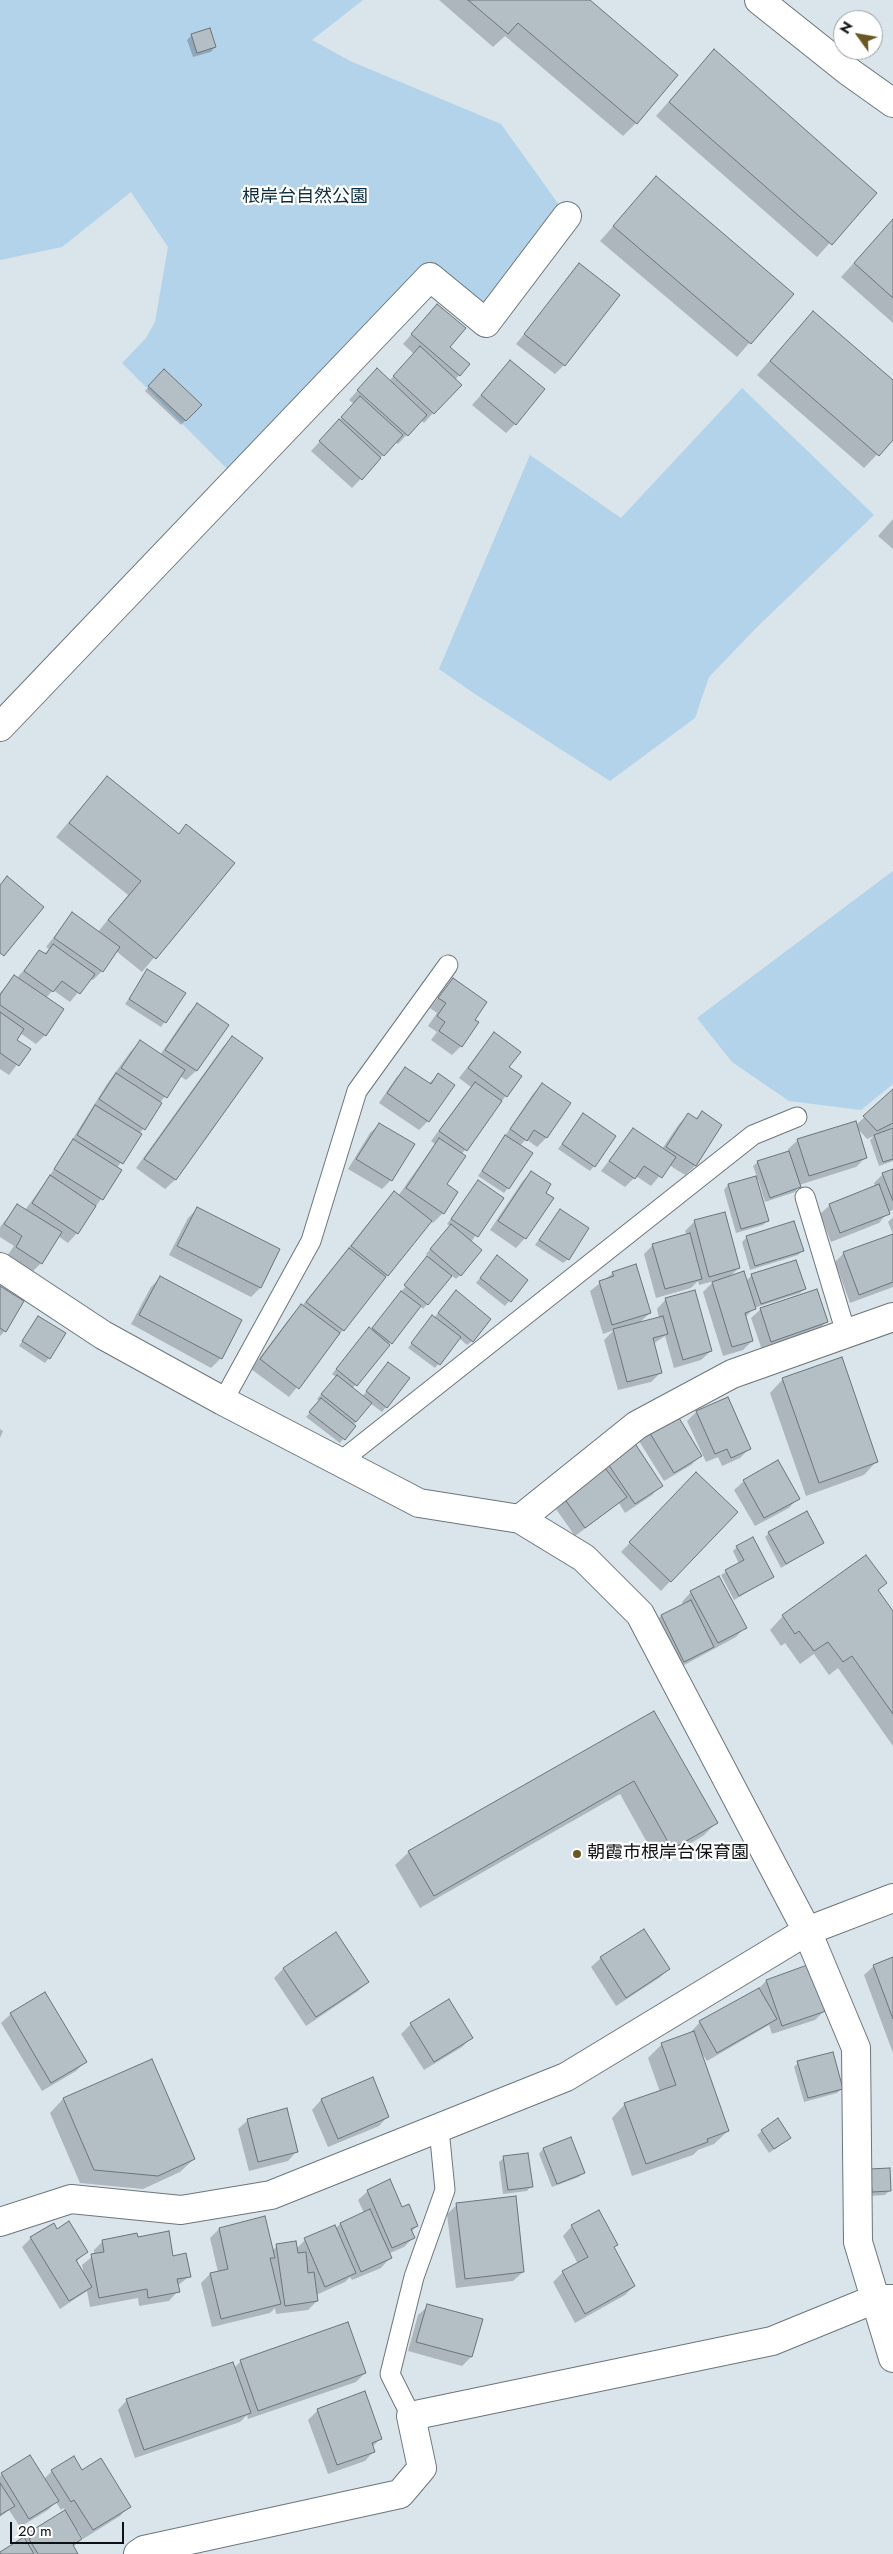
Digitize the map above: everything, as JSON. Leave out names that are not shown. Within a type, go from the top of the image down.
[{"type":"street","points":[[759,0],[848,71],[893,103]]},
{"type":"street","points":[[0,727],[430,277],[486,323],[567,216]]},
{"type":"street","points":[[0,1266],[103,1335],[223,1401],[419,1503],[520,1519],[584,1558],[640,1614],[807,1931],[856,2048],[858,2242],[884,2299],[893,2358]]},
{"type":"street","points":[[520,1519],[637,1425],[732,1374],[893,1316]]},
{"type":"street","points":[[0,2222],[71,2200],[181,2210],[271,2195],[566,2077],[807,1931],[893,1898]]},
{"type":"street","points":[[138,2554],[144,2550],[400,2494],[422,2468],[411,2416],[772,2341],[884,2299]]},
{"type":"lane","points":[[223,1401],[311,1241],[357,1091],[448,966]]},
{"type":"lane","points":[[340,1461],[753,1135],[797,1117]]},
{"type":"lane","points":[[806,1197],[846,1333]]},
{"type":"lane","points":[[411,2416],[390,2374],[414,2277],[445,2190],[440,2129]]},
{"type":"green space","name":"根岸台自然公園","points":[[0,0],[363,0],[312,40],[350,61],[501,124],[567,216],[486,323],[430,277],[238,480],[122,363],[146,338],[155,322],[168,247],[131,192],[62,247],[0,260]]},
{"type":"green space","points":[[742,388],[874,515],[758,626],[709,677],[695,718],[610,781],[439,669],[530,455],[621,518]]},
{"type":"green space","points":[[893,871],[893,1084],[861,1110],[789,1101],[732,1062],[697,1018]]},
{"type":"building","points":[[468,0],[590,0],[678,75],[637,124],[518,23],[508,34]]},
{"type":"building","points":[[210,28],[216,47],[197,53],[191,34]]},
{"type":"building","points":[[714,49],[877,193],[832,245],[669,102]]},
{"type":"building","points":[[656,176],[794,294],[751,344],[613,226]]},
{"type":"building","points":[[893,219],[893,298],[854,263]]},
{"type":"building","points":[[579,263],[620,295],[565,366],[524,334]]},
{"type":"building","points":[[437,304],[466,328],[450,347],[470,364],[460,376],[411,334]]},
{"type":"building","points":[[813,311],[893,380],[893,440],[879,456],[770,361]]},
{"type":"building","points":[[420,346],[462,385],[434,414],[393,376]]},
{"type":"building","points":[[510,360],[545,389],[516,425],[481,395]]},
{"type":"building","points":[[377,368],[427,415],[408,436],[357,390]]},
{"type":"building","points":[[164,369],[202,405],[186,421],[148,386]]},
{"type":"building","points":[[360,396],[403,435],[384,456],[341,417]]},
{"type":"building","points":[[339,419],[381,458],[362,480],[319,441]]},
{"type":"building","points":[[107,776],[179,834],[186,824],[235,863],[156,959],[108,920],[141,881],[69,823]]},
{"type":"building","points":[[7,876],[44,907],[4,956],[0,953],[0,885]]},
{"type":"building","points":[[72,912],[120,947],[103,972],[54,938]]},
{"type":"building","points":[[53,944],[95,974],[80,994],[62,981],[53,992],[24,971],[39,950],[46,954]]},
{"type":"building","points":[[147,969],[186,993],[166,1023],[129,999]]},
{"type":"building","points":[[14,975],[64,1009],[46,1036],[0,1005],[0,995]]},
{"type":"building","points":[[453,978],[487,1002],[475,1020],[479,1022],[462,1047],[439,1031],[445,1022],[437,1016],[446,1003],[438,998]]},
{"type":"building","points":[[197,1003],[229,1025],[197,1071],[165,1050]]},
{"type":"building","points":[[0,1012],[24,1029],[17,1040],[31,1049],[19,1066],[0,1053]]},
{"type":"building","points":[[494,1032],[521,1052],[509,1067],[522,1076],[507,1097],[468,1068]]},
{"type":"building","points":[[232,1036],[263,1058],[176,1180],[144,1159]]},
{"type":"building","points":[[140,1040],[185,1070],[167,1098],[121,1068]]},
{"type":"building","points":[[405,1067],[431,1084],[438,1073],[455,1085],[429,1122],[387,1093]]},
{"type":"building","points":[[116,1073],[162,1103],[145,1130],[99,1099]]},
{"type":"building","points":[[475,1082],[502,1101],[467,1151],[439,1131]]},
{"type":"building","points":[[542,1083],[571,1103],[547,1138],[534,1130],[527,1141],[510,1129]]},
{"type":"building","points":[[893,1089],[893,1123],[877,1131],[863,1116]]},
{"type":"building","points":[[95,1105],[142,1134],[123,1164],[77,1135]]},
{"type":"building","points":[[702,1111],[722,1125],[696,1166],[666,1147],[688,1113],[697,1119]]},
{"type":"building","points":[[583,1113],[616,1136],[595,1167],[562,1144]]},
{"type":"building","points":[[856,1121],[867,1158],[809,1176],[797,1139]]},
{"type":"building","points":[[379,1123],[415,1144],[392,1181],[356,1159]]},
{"type":"building","points":[[633,1128],[676,1157],[662,1178],[644,1166],[635,1179],[609,1161]]},
{"type":"building","points":[[893,1128],[893,1159],[883,1162],[874,1135]]},
{"type":"building","points":[[505,1135],[533,1153],[509,1189],[482,1171]]},
{"type":"building","points":[[439,1138],[466,1156],[447,1184],[458,1192],[444,1214],[406,1188]]},
{"type":"building","points":[[73,1139],[122,1170],[103,1200],[54,1169]]},
{"type":"building","points":[[789,1151],[801,1187],[770,1198],[757,1161]]},
{"type":"building","points":[[893,1169],[893,1201],[882,1173]]},
{"type":"building","points":[[531,1171],[551,1184],[546,1193],[554,1198],[526,1239],[498,1221]]},
{"type":"building","points":[[50,1175],[96,1206],[78,1234],[32,1203]]},
{"type":"building","points":[[756,1176],[769,1221],[741,1229],[728,1184]]},
{"type":"building","points":[[478,1180],[504,1198],[478,1237],[451,1219]]},
{"type":"building","points":[[879,1184],[890,1214],[840,1233],[829,1204]]},
{"type":"building","points":[[394,1191],[432,1221],[388,1276],[351,1246]]},
{"type":"building","points":[[17,1204],[62,1232],[42,1264],[16,1247],[22,1236],[4,1224]]},
{"type":"building","points":[[197,1207],[280,1249],[261,1288],[177,1246]]},
{"type":"building","points":[[560,1209],[589,1228],[569,1260],[539,1240]]},
{"type":"building","points":[[725,1212],[740,1268],[709,1277],[694,1220]]},
{"type":"building","points":[[794,1221],[804,1251],[755,1266],[746,1236]]},
{"type":"building","points":[[451,1224],[482,1250],[461,1276],[430,1249]]},
{"type":"building","points":[[690,1233],[702,1279],[665,1289],[652,1244]]},
{"type":"building","points":[[893,1234],[893,1282],[859,1295],[843,1252]]},
{"type":"building","points":[[349,1248],[386,1277],[344,1331],[306,1302]]},
{"type":"building","points":[[497,1255],[528,1280],[511,1302],[480,1278]]},
{"type":"building","points":[[427,1256],[452,1276],[428,1305],[404,1285]]},
{"type":"building","points":[[796,1260],[806,1289],[761,1304],[751,1274]]},
{"type":"building","points":[[636,1264],[651,1313],[612,1325],[599,1281],[614,1276],[612,1272]]},
{"type":"building","points":[[744,1271],[756,1309],[745,1313],[753,1341],[732,1347],[712,1282]]},
{"type":"building","points":[[160,1276],[242,1320],[222,1359],[139,1315]]},
{"type":"building","points":[[0,1286],[24,1301],[6,1332],[0,1328]]},
{"type":"building","points":[[817,1289],[828,1322],[771,1342],[760,1308]]},
{"type":"building","points":[[456,1290],[491,1319],[473,1342],[438,1313]]},
{"type":"building","points":[[695,1290],[712,1351],[683,1360],[665,1298]]},
{"type":"building","points":[[401,1291],[421,1306],[392,1344],[372,1328]]},
{"type":"building","points":[[301,1304],[340,1333],[299,1389],[260,1359]]},
{"type":"building","points":[[432,1315],[461,1337],[440,1365],[411,1343]]},
{"type":"building","points":[[38,1316],[66,1333],[50,1359],[22,1341]]},
{"type":"building","points":[[663,1316],[668,1334],[653,1338],[662,1373],[627,1382],[613,1329]]},
{"type":"building","points":[[369,1327],[390,1345],[357,1386],[336,1369]]},
{"type":"building","points":[[842,1357],[878,1462],[819,1483],[782,1378]]},
{"type":"building","points":[[388,1362],[410,1378],[387,1408],[366,1391]]},
{"type":"building","points":[[337,1375],[372,1403],[356,1422],[321,1394]]},
{"type":"building","points":[[728,1397],[751,1449],[731,1458],[727,1449],[715,1454],[696,1411]]},
{"type":"building","points":[[321,1398],[356,1426],[345,1440],[309,1412]]},
{"type":"building","points":[[676,1413],[702,1456],[674,1473],[648,1430]]},
{"type":"building","points":[[634,1442],[663,1486],[635,1504],[606,1461]]},
{"type":"building","points":[[778,1460],[800,1499],[764,1518],[743,1480]]},
{"type":"building","points":[[605,1468],[627,1497],[585,1528],[564,1498]]},
{"type":"building","points":[[696,1472],[738,1512],[671,1582],[629,1542]]},
{"type":"building","points":[[807,1511],[824,1543],[786,1564],[768,1532]]},
{"type":"building","points":[[753,1537],[774,1577],[739,1596],[725,1570],[744,1560],[736,1546]]},
{"type":"building","points":[[866,1555],[887,1583],[878,1590],[893,1611],[893,1714],[852,1656],[843,1662],[828,1642],[814,1651],[799,1631],[795,1634],[782,1615]]},
{"type":"building","points":[[719,1576],[747,1628],[718,1643],[690,1591]]},
{"type":"building","points":[[691,1600],[714,1647],[684,1662],[661,1615]]},
{"type":"building","points":[[654,1711],[718,1823],[672,1849],[634,1781],[434,1896],[408,1851]]},
{"type":"building","points":[[644,1929],[670,1969],[626,1998],[600,1957]]},
{"type":"building","points":[[336,1932],[369,1982],[316,2017],[283,1968]]},
{"type":"building","points":[[893,1957],[893,2019],[873,1965]]},
{"type":"building","points":[[810,1964],[826,2011],[782,2026],[766,1980]]},
{"type":"building","points":[[759,1988],[777,2019],[717,2053],[699,2021]]},
{"type":"building","points":[[45,1992],[87,2062],[51,2083],[10,2013]]},
{"type":"building","points":[[449,1999],[473,2038],[434,2062],[410,2023]]},
{"type":"building","points":[[694,2031],[729,2131],[707,2139],[708,2142],[646,2164],[624,2103],[676,2085],[661,2043]]},
{"type":"building","points":[[833,2052],[843,2089],[808,2098],[797,2061]]},
{"type":"building","points":[[152,2059],[195,2159],[158,2176],[94,2170],[63,2098]]},
{"type":"building","points":[[373,2077],[389,2117],[338,2139],[321,2099]]},
{"type":"building","points":[[287,2108],[298,2152],[258,2162],[247,2119]]},
{"type":"building","points":[[778,2118],[791,2138],[774,2149],[761,2130]]},
{"type":"building","points":[[571,2137],[585,2173],[557,2184],[543,2148]]},
{"type":"building","points":[[528,2153],[533,2187],[508,2190],[503,2156]]},
{"type":"building","points":[[890,2168],[891,2191],[872,2192],[870,2169]]},
{"type":"building","points":[[390,2179],[402,2207],[409,2204],[418,2226],[411,2229],[415,2238],[392,2248],[367,2190]]},
{"type":"building","points":[[516,2196],[524,2272],[465,2279],[456,2203]]},
{"type":"building","points":[[370,2209],[392,2258],[361,2272],[340,2223]]},
{"type":"building","points":[[599,2210],[618,2245],[614,2247],[635,2286],[585,2314],[562,2271],[588,2257],[571,2225]]},
{"type":"building","points":[[265,2216],[275,2258],[270,2258],[281,2304],[221,2319],[210,2273],[228,2269],[219,2228]]},
{"type":"building","points":[[69,2221],[88,2252],[76,2260],[92,2287],[69,2301],[30,2237],[54,2223],[57,2229]]},
{"type":"building","points":[[335,2225],[356,2273],[325,2287],[304,2238]]},
{"type":"building","points":[[169,2231],[173,2256],[186,2253],[191,2277],[177,2279],[180,2292],[148,2298],[147,2289],[99,2298],[91,2254],[104,2252],[102,2240],[137,2233],[138,2237]]},
{"type":"building","points":[[296,2241],[298,2253],[306,2252],[308,2273],[314,2272],[318,2301],[285,2306],[276,2244]]},
{"type":"building","points":[[427,2304],[483,2319],[472,2357],[416,2342]]},
{"type":"building","points":[[348,2322],[366,2373],[258,2411],[240,2360]]},
{"type":"building","points":[[233,2362],[251,2413],[144,2450],[126,2399]]},
{"type":"building","points":[[365,2391],[382,2439],[372,2443],[375,2452],[337,2465],[317,2409]]},
{"type":"building","points":[[30,2455],[59,2501],[29,2519],[1,2473]]},
{"type":"building","points":[[74,2456],[82,2470],[101,2458],[131,2507],[93,2530],[74,2500],[71,2502],[51,2470]]},
{"type":"building","points":[[0,2483],[15,2506],[0,2515]]},
{"type":"building","points":[[65,2510],[82,2539],[73,2545],[78,2554],[38,2554],[29,2539],[34,2536],[31,2531]]},
{"type":"building","points":[[24,2537],[34,2554],[0,2554],[0,2552]]},
{"type":"place","name":"朝霞市根岸台保育園","points":[[577,1854]]}]
